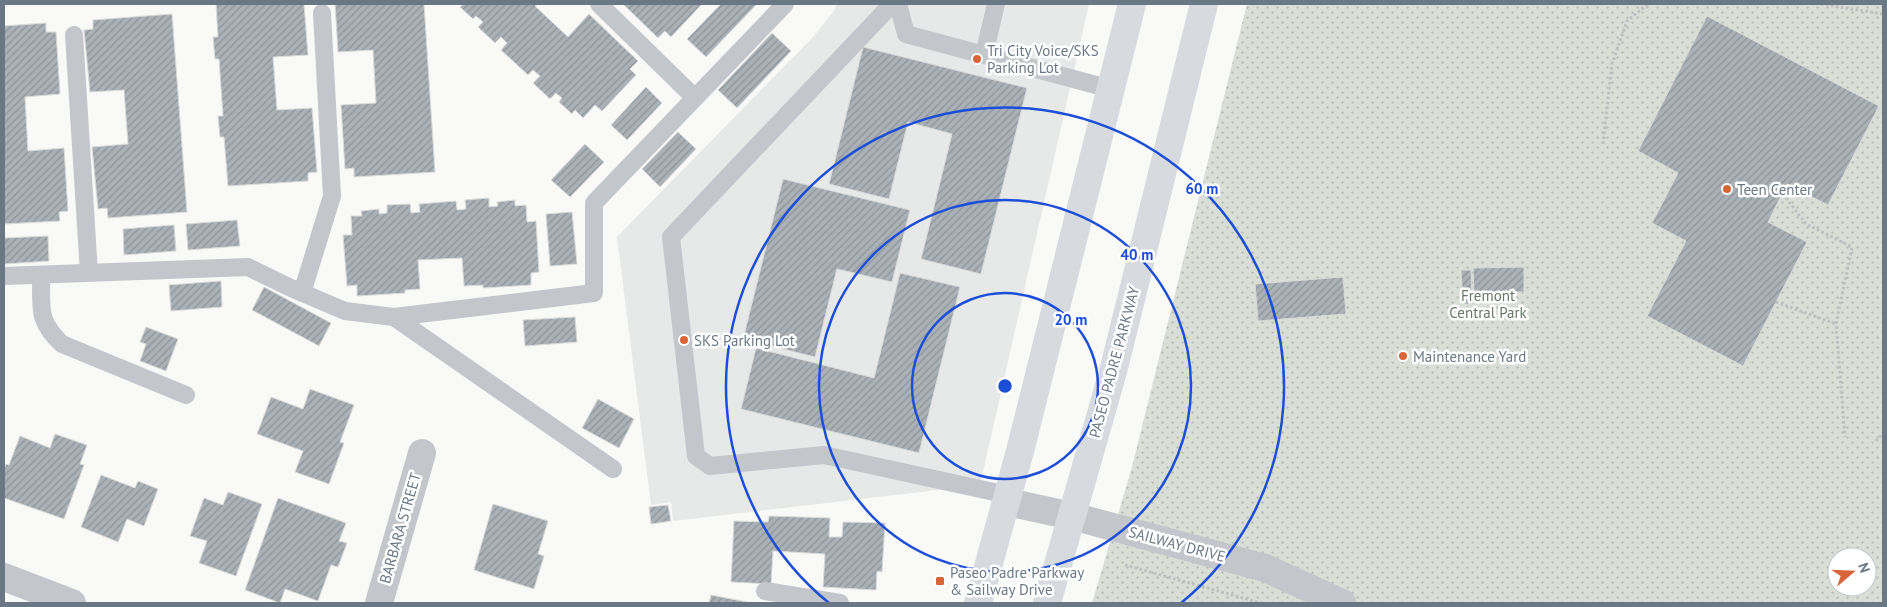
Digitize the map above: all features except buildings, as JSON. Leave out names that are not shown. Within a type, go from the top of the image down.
[{"type":"main road","points":[[978,603],[1007,498],[1132,4]]},
{"type":"main road","name":"PASEO PADRE PARKWAY","points":[[1047,603],[1114,368],[1204,4]]},
{"type":"street","name":"BARBARA STREET","points":[[378,603],[422,453]]},
{"type":"street","name":"SAILWAY DRIVE","points":[[1007,498],[1265,568],[1342,603]]},
{"type":"street","points":[[4,577],[72,603]]},
{"type":"lane","points":[[599,4],[695,98]]},
{"type":"lane","points":[[4,276],[248,266],[302,293],[345,311],[394,317],[594,293],[594,203],[785,4]]},
{"type":"lane","points":[[892,4],[671,238],[696,456],[710,466],[824,454],[1007,498]]},
{"type":"lane","points":[[898,4],[906,34],[1110,89]]},
{"type":"lane","points":[[984,55],[996,4]]},
{"type":"lane","points":[[302,293],[332,196],[322,13]]},
{"type":"lane","points":[[74,35],[89,273]]},
{"type":"lane","points":[[41,275],[43,320],[50,333],[62,344],[186,395]]},
{"type":"lane","points":[[394,317],[613,469]]},
{"type":"lane","points":[[766,591],[840,603]]},
{"type":"path","points":[[1603,144],[1612,64],[1627,22],[1648,4]]},
{"type":"path","points":[[1821,4],[1883,14]]},
{"type":"path","points":[[1782,194],[1806,224],[1852,246],[1836,324],[1846,436]]},
{"type":"path","points":[[1776,302],[1836,324]]},
{"type":"path","points":[[1876,441],[1883,433]]},
{"type":"path","points":[[1125,565],[1261,603]]},
{"type":"shaded area","points":[[837,4],[1089,4],[980,485],[673,521],[671,502],[651,505],[617,237],[814,36]]},
{"type":"green space","name":"Fremont Central Park","points":[[1247,4],[1883,4],[1883,603],[1092,603],[1132,467]]},
{"type":"place","name":"Tri City Voice/SKS Parking Lot","points":[[977,59]]},
{"type":"place","name":"Teen Center","points":[[1727,189]]},
{"type":"place","name":"SKS Parking Lot","points":[[684,340]]},
{"type":"place","name":"Maintenance Yard","points":[[1403,356]]},
{"type":"place","name":"Paseo Padre Parkway & Sailway Drive","points":[[940,581]]}]
